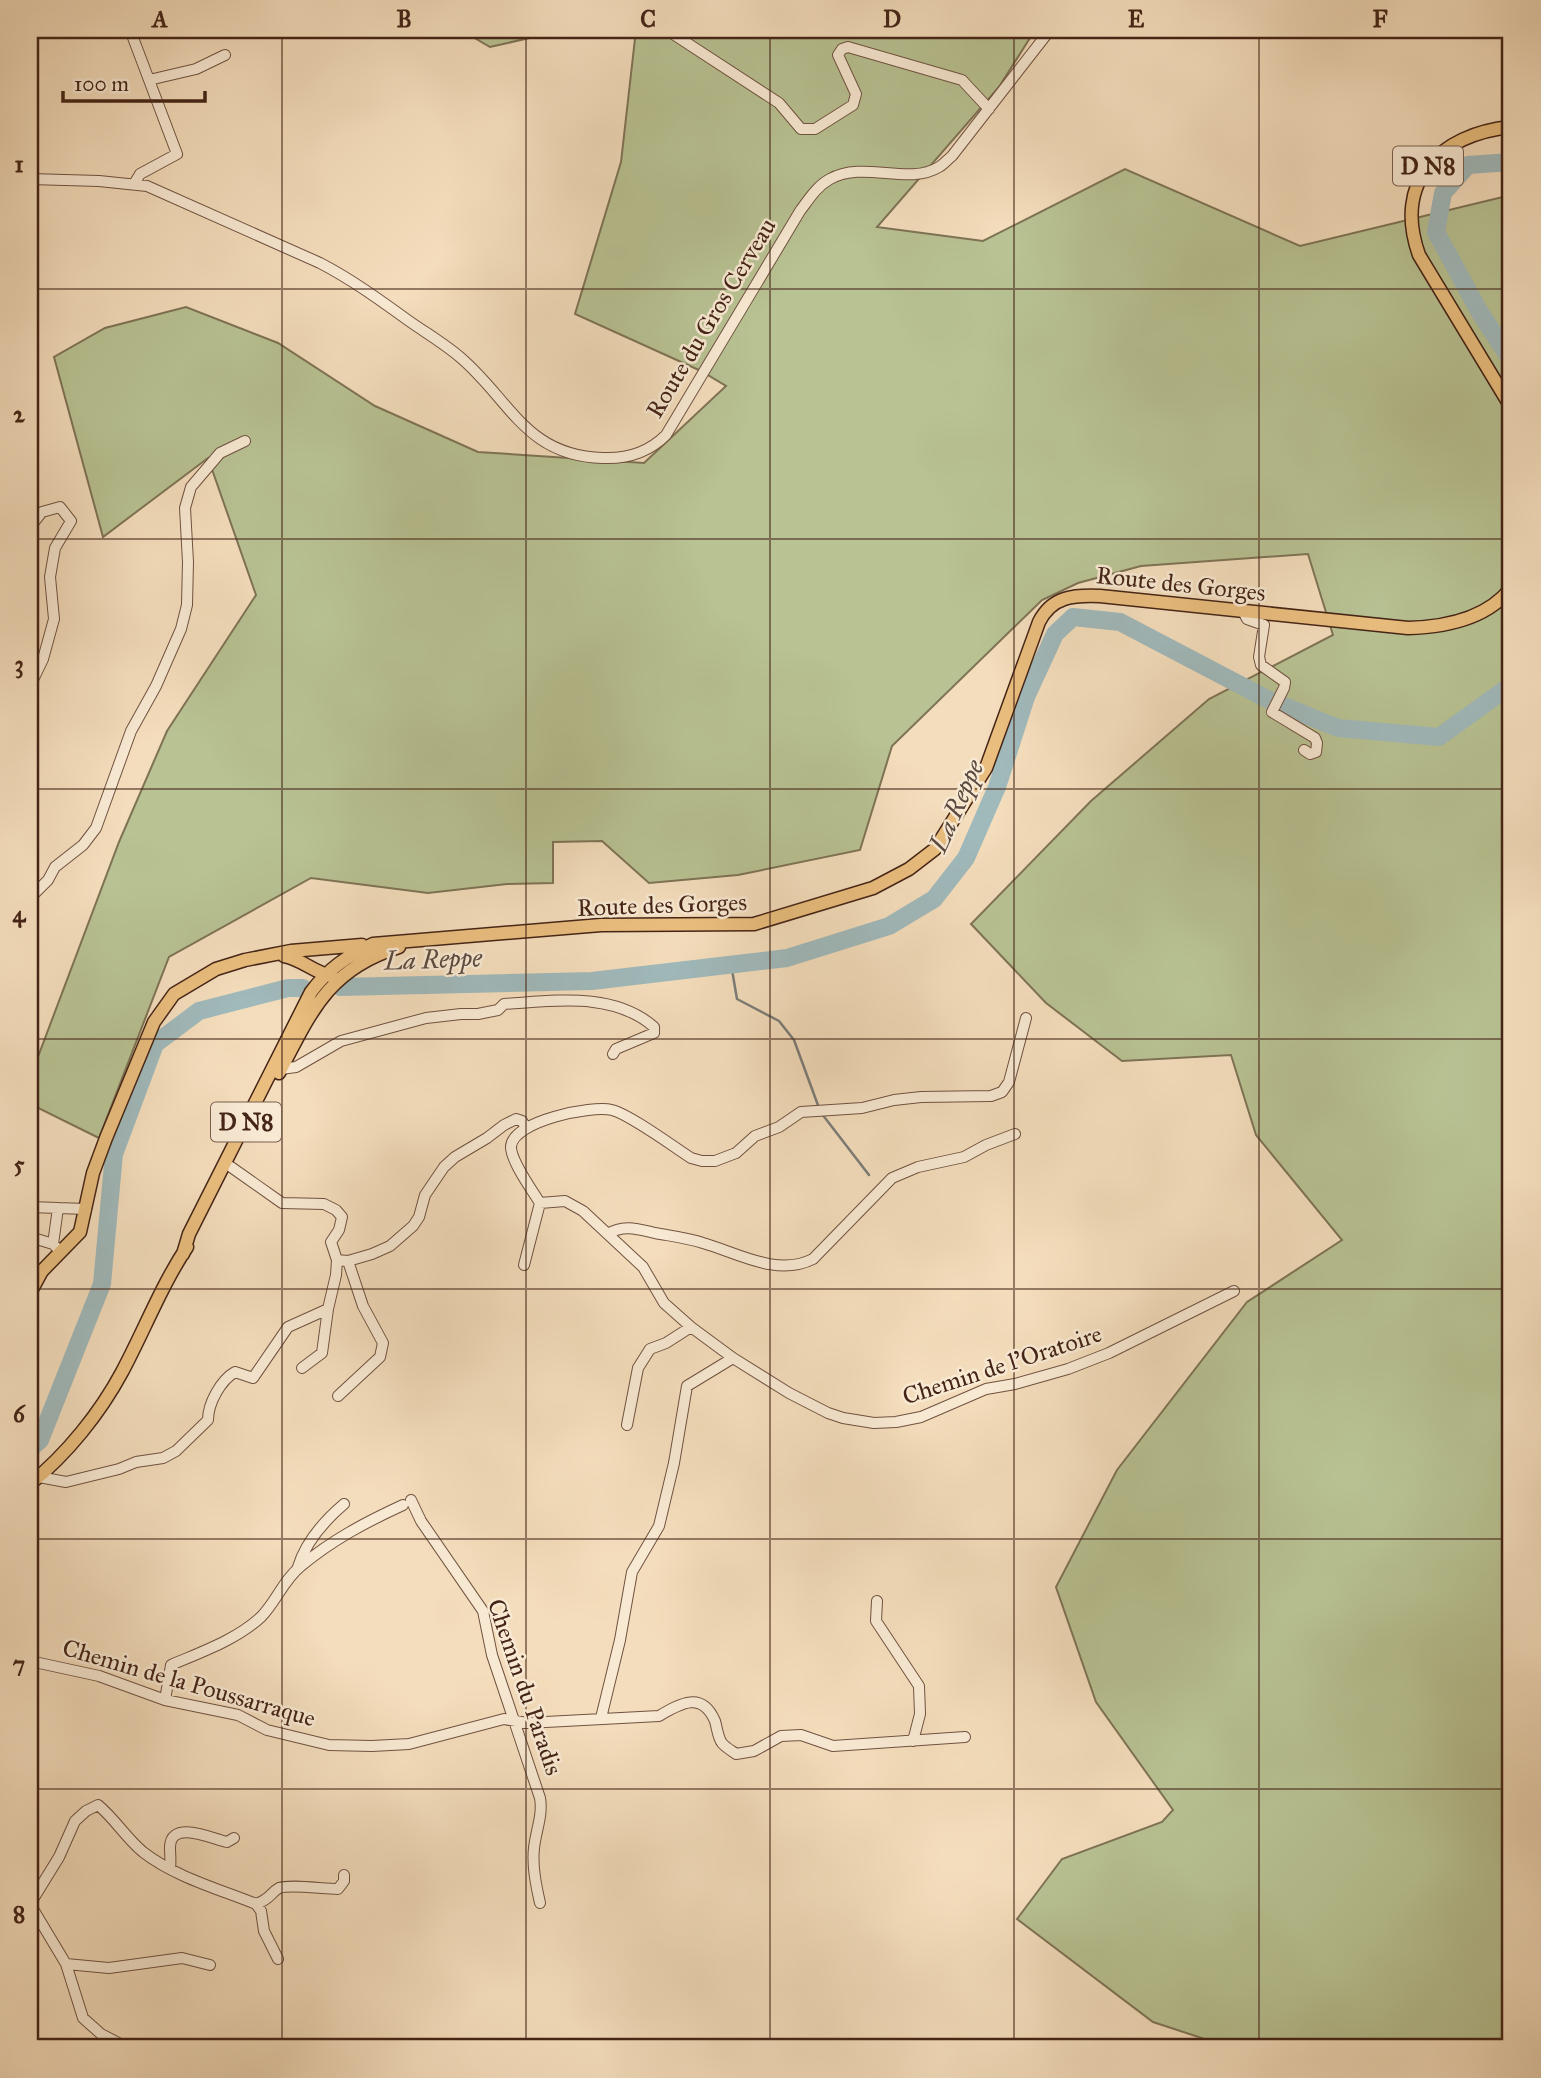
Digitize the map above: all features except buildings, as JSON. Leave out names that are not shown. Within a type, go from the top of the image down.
[{"type":"main road","name":"D N8","points":[[1511,127],[1483,132],[1461,140],[1429,164],[1413,197],[1412,234],[1419,255],[1511,407]]},
{"type":"main road","name":"Route des Gorges","points":[[183,1254],[189,1234],[311,992],[346,958],[373,944],[601,925],[754,924],[873,888],[926,858],[943,839],[986,768],[1039,622],[1050,606],[1069,597],[1092,596],[1408,628],[1448,624],[1482,612],[1505,596],[1511,588]]},
{"type":"main road","name":"Route des Gorges","points":[[34,1480],[64,1451],[101,1405],[120,1375],[232,1167],[290,1052],[297,1029],[330,975],[370,958],[424,941]]},
{"type":"main road","points":[[30,1293],[57,1248],[80,1232],[93,1173],[106,1138],[154,1022],[174,994],[216,970],[274,954],[373,944]]},
{"type":"main road","points":[[315,949],[330,975]]},
{"type":"main road","points":[[274,954],[298,959],[330,975]]},
{"type":"main road","points":[[307,964],[311,992]]},
{"type":"street","points":[[667,30],[779,103],[801,129],[815,129],[853,105],[856,94],[838,55],[842,49],[848,47],[962,80],[989,109]]},
{"type":"street","name":"Route du Gros Cerveau","points":[[30,179],[134,184],[161,191],[343,275],[460,357],[480,376],[523,427],[538,439],[559,450],[587,458],[615,458],[639,453],[666,435],[814,192],[829,179],[844,173],[860,171],[919,174],[939,168],[1051,30]]},
{"type":"street","points":[[132,35],[177,154],[140,174],[134,184]]},
{"type":"street","points":[[149,80],[196,69],[225,55]]},
{"type":"street","points":[[30,910],[32,896],[48,880],[55,867],[83,845],[96,828],[131,730],[181,629],[187,605],[185,508],[191,487],[220,453],[245,442]]},
{"type":"street","points":[[30,527],[42,512],[60,507],[71,521],[55,548],[50,577],[54,619],[43,659],[30,686]]},
{"type":"street","points":[[1243,611],[1247,619],[1264,625],[1259,657],[1261,665],[1285,682],[1272,712],[1315,738],[1318,743],[1316,752],[1310,754],[1304,750]]},
{"type":"street","points":[[281,1069],[296,1067],[341,1041],[426,1018],[478,1014],[498,1010],[504,1004],[580,999],[629,1012],[654,1027],[654,1033],[616,1049],[613,1054]]},
{"type":"street","points":[[524,1265],[540,1203],[513,1156],[511,1144],[526,1128],[562,1113],[594,1108],[615,1110],[691,1158],[715,1160],[736,1153],[755,1136],[779,1126],[801,1112],[862,1108],[921,1097],[991,1096],[1003,1092],[1009,1082],[1026,1018]]},
{"type":"street","points":[[337,1260],[348,1261],[383,1250],[413,1226],[419,1217],[425,1195],[444,1167],[455,1157],[516,1119],[522,1121],[526,1128]]},
{"type":"street","points":[[608,1234],[617,1228],[636,1229],[701,1242],[763,1263],[790,1267],[802,1265],[813,1259],[891,1178],[918,1167],[964,1157],[1015,1134]]},
{"type":"street","points":[[232,1167],[282,1203],[324,1204],[336,1210],[342,1217],[339,1230],[331,1242],[337,1260],[336,1275],[322,1353],[302,1368]]},
{"type":"street","name":"Chemin de l'Oratoire","points":[[540,1203],[565,1201],[583,1211],[643,1267],[664,1303],[691,1327],[733,1358],[789,1393],[828,1413],[853,1420],[895,1422],[921,1417],[986,1389],[1068,1369],[1109,1353],[1234,1291]]},
{"type":"street","points":[[30,1207],[86,1209]]},
{"type":"street","points":[[30,1237],[57,1248],[58,1208]]},
{"type":"street","points":[[338,1395],[380,1357],[383,1343],[363,1306],[348,1261]]},
{"type":"street","points":[[34,1480],[66,1482],[119,1469],[136,1461],[163,1458],[176,1451],[208,1420],[210,1405],[229,1375],[235,1372],[253,1378],[288,1327],[328,1309]]},
{"type":"street","points":[[627,1425],[638,1368],[650,1349],[691,1327]]},
{"type":"street","points":[[601,1718],[620,1640],[632,1572],[659,1525],[674,1463],[687,1386],[733,1358]]},
{"type":"street","name":"Chemin du Paradis","points":[[298,1567],[352,1529],[407,1502],[421,1521],[482,1611],[492,1655],[516,1720],[542,1809],[534,1848],[534,1876],[540,1903]]},
{"type":"street","points":[[164,1700],[171,1665],[221,1644],[259,1619],[298,1567],[313,1536],[345,1504]]},
{"type":"street","points":[[877,1601],[876,1621],[919,1686],[920,1713],[913,1741]]},
{"type":"street","name":"Chemin de la Poussarraque","points":[[30,1661],[99,1676],[164,1700],[238,1715],[267,1730],[329,1745],[409,1744],[504,1719],[527,1723],[659,1716],[678,1704],[700,1703],[709,1708],[722,1742],[736,1754],[754,1751],[781,1736],[801,1735],[833,1746],[965,1737]]},
{"type":"street","points":[[128,2048],[101,2034],[83,2018],[66,1964],[30,1904],[59,1857],[75,1821],[86,1811],[98,1805],[120,1831],[144,1853],[170,1869],[256,1904],[261,1911],[264,1931],[278,1959]]},
{"type":"street","points":[[170,1869],[170,1844],[175,1835],[183,1831],[228,1842],[234,1838]]},
{"type":"street","points":[[256,1904],[268,1900],[276,1889],[291,1885],[309,1889],[338,1889],[344,1881],[344,1875]]},
{"type":"street","points":[[66,1964],[109,1968],[182,1958],[209,1965]]},
{"type":"green space","points":[[461,30],[564,30],[490,47]]},
{"type":"green space","points":[[636,30],[1035,30],[999,87],[877,227],[983,241],[1125,169],[1300,246],[1511,195],[1511,2048],[1232,2048],[1153,2022],[1017,1919],[1062,1859],[1162,1822],[1173,1810],[1096,1702],[1056,1587],[1117,1470],[1247,1302],[1342,1240],[1256,1135],[1231,1055],[1122,1061],[1046,1003],[971,924],[1091,801],[1209,699],[1333,635],[1308,554],[1141,566],[1078,583],[1042,600],[892,746],[860,850],[738,875],[649,883],[602,841],[553,842],[553,883],[507,884],[428,893],[311,878],[169,957],[99,1138],[30,1104],[30,1078],[119,842],[167,731],[256,595],[208,458],[103,537],[54,357],[105,328],[186,307],[278,343],[375,406],[478,452],[644,463],[726,386],[701,371],[575,314],[621,162]]},
{"type":"waterway","name":"La Reppe","points":[[1511,162],[1468,165],[1443,193],[1436,232],[1479,311],[1511,360]]},
{"type":"waterway","name":"La Reppe","points":[[340,987],[592,981],[787,958],[889,926],[934,899],[966,858],[997,787],[1026,697],[1055,634],[1073,617],[1120,622],[1267,699],[1338,728],[1439,737],[1511,685]]},
{"type":"waterway","points":[[731,964],[737,999],[779,1021],[794,1040],[819,1108]]},
{"type":"waterway","name":"La Reppe","points":[[30,1449],[40,1440],[102,1284],[114,1154],[155,1044],[199,1011],[288,988],[303,988]]},
{"type":"waterway","points":[[822,1114],[869,1175]]}]
